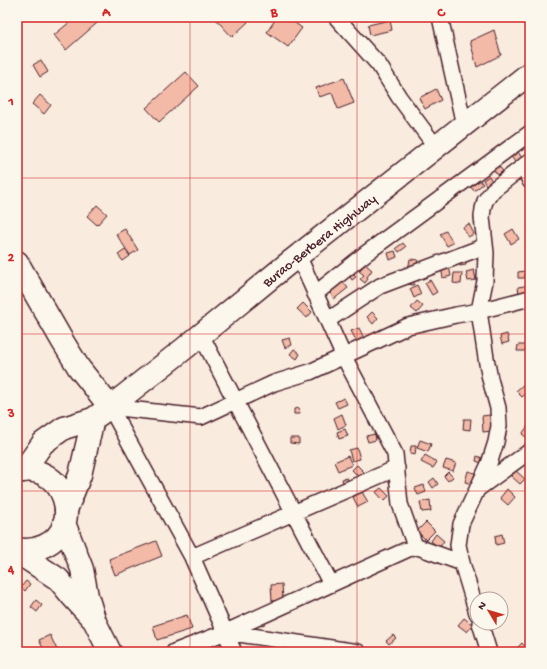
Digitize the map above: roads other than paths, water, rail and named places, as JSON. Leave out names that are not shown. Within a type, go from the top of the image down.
[{"type":"main road","name":"Burao-Berbera Highway","points":[[101,413],[201,335],[298,255],[530,74]]},
{"type":"main road","points":[[17,262],[79,368],[101,413],[58,535],[48,544],[36,549],[17,550]]},
{"type":"main road","points":[[20,472],[43,443],[64,428],[101,413]]},
{"type":"main road","points":[[20,472],[36,472],[48,477],[58,486],[64,497],[65,517],[82,569],[87,596],[96,622],[110,652]]},
{"type":"main road","points":[[17,550],[58,579],[96,622]]},
{"type":"street","points":[[336,17],[379,65],[399,97],[436,147]]},
{"type":"street","points":[[440,17],[464,125]]},
{"type":"street","points":[[315,294],[365,254],[530,133]]},
{"type":"street","points":[[471,591],[458,545],[461,524],[489,464],[499,426],[498,408],[490,379],[479,311],[485,281],[486,253],[482,217],[483,209],[485,201],[493,190],[527,164],[530,181]]},
{"type":"street","points":[[328,320],[380,286],[485,246]]},
{"type":"street","points":[[298,255],[344,357],[395,454],[400,504],[415,546]]},
{"type":"street","points":[[101,413],[201,417],[274,384],[310,372],[408,326],[479,311],[530,298]]},
{"type":"street","points":[[201,335],[331,584]]},
{"type":"street","points":[[101,413],[192,558],[234,652]]},
{"type":"street","points":[[478,488],[530,451]]},
{"type":"street","points":[[192,558],[396,468]]},
{"type":"street","points":[[174,652],[226,632],[415,546],[462,563]]},
{"type":"street","points":[[482,631],[489,652]]},
{"type":"street","points":[[226,632],[358,652]]}]
